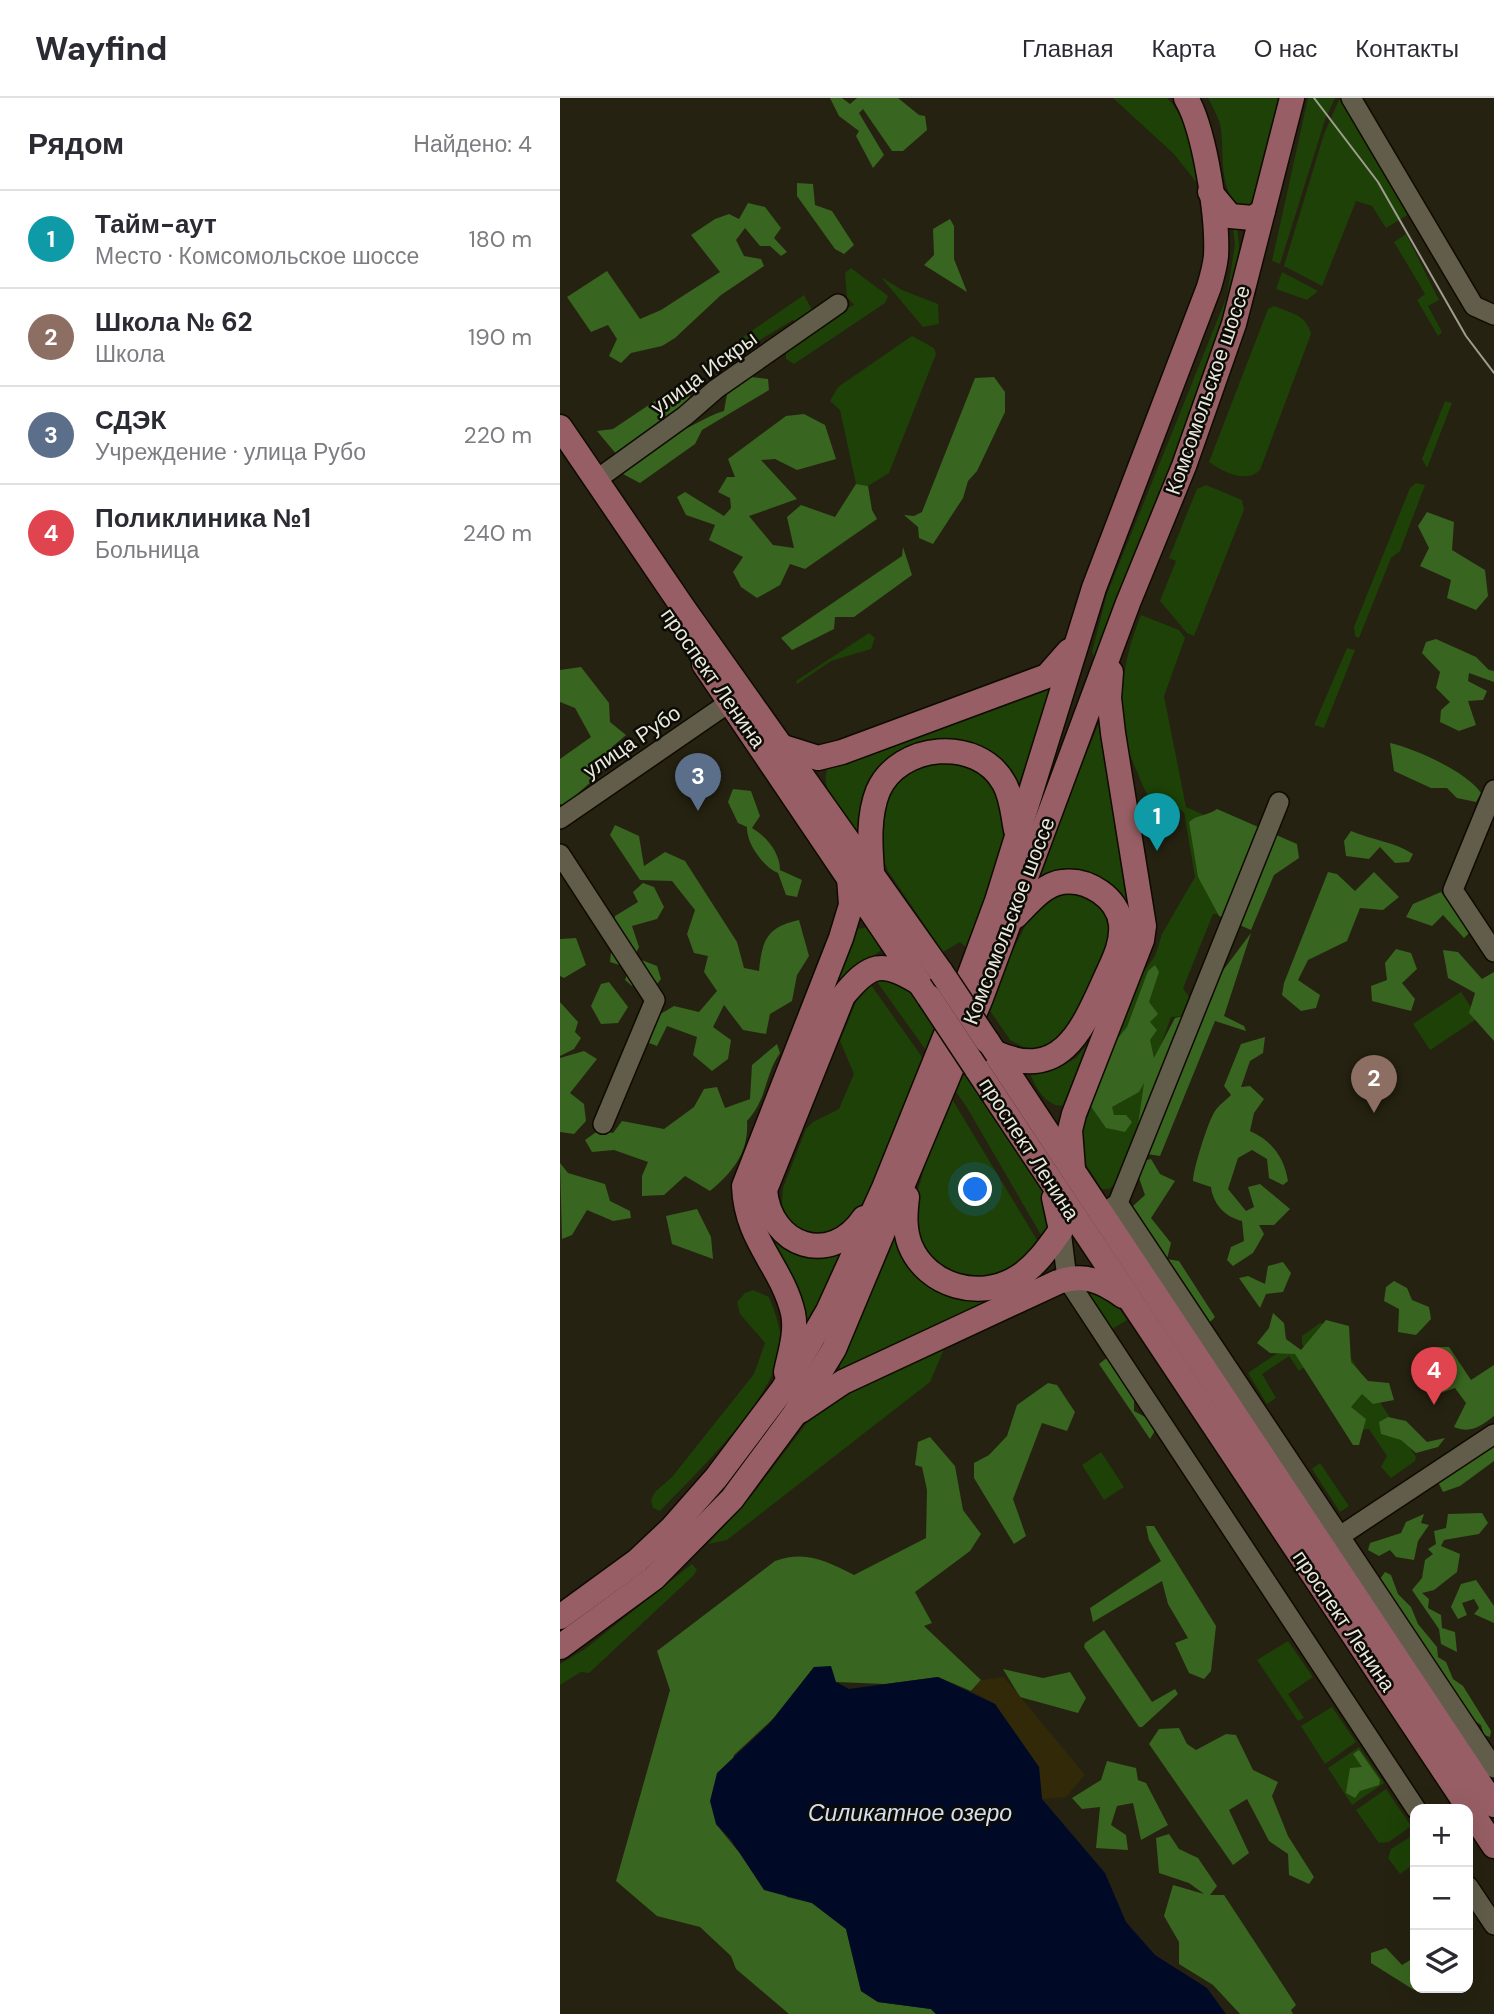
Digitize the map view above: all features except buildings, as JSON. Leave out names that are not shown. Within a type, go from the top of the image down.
[{"type":"main road","name":"Комсомольское шоссе","points":[[560,1617],[637,1561],[672,1528],[716,1478],[783,1389],[828,1311],[884,1188],[971,970],[1017,835],[1076,643],[1172,379],[1209,287],[1216,258],[1216,232],[1199,122],[1186,98]]},
{"type":"main road","name":"Комсомольское шоссе","points":[[560,1647],[654,1578],[732,1499],[794,1415],[834,1349],[909,1177],[1010,922],[1184,466],[1234,324],[1292,98]]},
{"type":"main road","points":[[1209,192],[1230,216],[1253,218],[1263,211]]},
{"type":"main road","name":"проспект Ленина","points":[[560,427],[684,609],[783,747],[860,874],[923,989],[986,1054],[1073,1170],[1109,1208],[1494,1805]]},
{"type":"main road","name":"проспект Ленина","points":[[560,456],[730,702],[860,874],[941,972],[986,1054],[1047,1177],[1494,1846]]},
{"type":"main road","points":[[783,747],[818,758],[842,752],[1047,676],[1076,643]]},
{"type":"main road","points":[[1073,1170],[1070,1130],[1074,1114],[1143,933],[1109,698],[1113,648]]},
{"type":"main road","points":[[783,1389],[794,1331],[793,1312],[748,1222],[744,1186],[841,938],[860,874],[879,790],[893,771],[909,759],[928,751],[951,751],[972,757],[992,769],[1004,782],[1017,835]]},
{"type":"main road","points":[[986,1054],[1035,1061],[1057,1055],[1073,1042],[1084,1026],[1120,946],[1121,923],[1114,905],[1098,889],[1079,882],[1060,881],[1040,893],[1010,922]]},
{"type":"main road","points":[[884,1188],[854,1232],[829,1245],[799,1242],[773,1223],[767,1210],[765,1190],[773,1167],[843,996],[854,982],[879,967],[894,967],[923,989]]},
{"type":"main road","points":[[909,1177],[904,1221],[909,1244],[925,1267],[942,1280],[978,1291],[996,1288],[1018,1277],[1047,1250],[1061,1230],[1060,1217],[1047,1177]]},
{"type":"main road","points":[[794,1415],[843,1382],[1067,1279],[1083,1277],[1101,1281],[1129,1300]]},
{"type":"street","points":[[1351,98],[1474,306],[1494,315]]},
{"type":"street","name":"улица Искры","points":[[596,480],[685,416],[716,389],[838,303]]},
{"type":"street","name":"улица Рубо","points":[[560,819],[730,702]]},
{"type":"street","points":[[1494,790],[1453,890],[1494,951]]},
{"type":"street","points":[[1279,802],[1109,1208],[1340,1536],[1494,1768]]},
{"type":"street","points":[[560,854],[655,1000],[603,1124]]},
{"type":"street","points":[[1061,1230],[1067,1279],[1413,1804]]},
{"type":"street","points":[[1340,1536],[1494,1434]]},
{"type":"street","points":[[1473,1894],[1494,1925]]},
{"type":"green space","points":[[830,98],[842,98],[850,104],[857,98],[898,98],[919,115],[925,116],[927,130],[903,151],[892,151],[863,109],[859,113],[884,155],[873,168],[856,136],[859,131],[839,116]]},
{"type":"green space","points":[[1113,98],[1167,98],[1185,126],[1197,183],[1174,154]]},
{"type":"green space","points":[[1208,98],[1278,98],[1255,198],[1248,207],[1238,203],[1226,185],[1220,124]]},
{"type":"green space","points":[[1308,98],[1335,98],[1325,120],[1280,264],[1272,261]]},
{"type":"green space","points":[[1343,98],[1409,214],[1386,228],[1372,206],[1356,201],[1322,286],[1284,266],[1324,134],[1339,100]]},
{"type":"green space","points":[[797,183],[813,184],[815,205],[832,211],[854,245],[844,254],[835,249],[797,196]]},
{"type":"green space","points":[[748,203],[765,207],[781,228],[774,238],[787,252],[781,256],[770,246],[760,246],[745,228],[736,240],[744,256],[761,259],[764,266],[721,295],[675,338],[662,346],[631,353],[621,363],[609,356],[617,339],[608,325],[591,332],[567,297],[607,271],[640,319],[661,310],[720,272],[691,235],[715,219],[729,214],[739,219]]},
{"type":"green space","points":[[950,219],[954,226],[954,259],[967,292],[924,265],[934,255],[933,229]]},
{"type":"green space","points":[[1232,221],[1237,224],[1240,256],[1217,349],[1094,657],[1092,652],[1107,594],[1227,296],[1235,244]]},
{"type":"green space","points":[[1406,234],[1439,300],[1428,306],[1442,332],[1438,336],[1417,300],[1425,294],[1394,242]]},
{"type":"green space","points":[[851,268],[888,296],[885,303],[794,364],[786,359],[786,350],[807,332],[793,320],[737,354],[734,343],[804,295],[811,308],[824,318],[854,305],[847,297],[845,273]]},
{"type":"green space","points":[[1282,272],[1318,291],[1307,300],[1276,289]]},
{"type":"green space","points":[[881,277],[902,290],[938,304],[939,324],[923,327]]},
{"type":"green space","points":[[1274,306],[1302,319],[1311,334],[1260,470],[1248,476],[1234,475],[1209,462],[1268,309]]},
{"type":"green space","points":[[912,336],[934,348],[936,354],[889,473],[868,486],[856,484],[840,410],[830,401],[838,387]]},
{"type":"green space","points":[[692,376],[697,381],[688,400],[661,422],[667,435],[724,411],[728,388],[742,376],[768,379],[769,390],[702,430],[695,444],[640,483],[619,472],[617,455],[597,431],[613,429]]},
{"type":"green space","points":[[994,377],[1005,392],[1005,412],[977,471],[968,481],[963,498],[933,544],[919,538],[918,527],[904,515],[914,516],[922,512],[975,378]]},
{"type":"green space","points":[[1445,401],[1452,403],[1427,468],[1422,459]]},
{"type":"green space","points":[[804,414],[825,425],[836,459],[797,470],[775,459],[761,460],[797,499],[749,516],[773,545],[794,548],[787,517],[801,505],[835,517],[856,484],[868,486],[872,510],[877,519],[805,569],[790,564],[780,585],[757,598],[741,587],[733,572],[743,557],[709,540],[715,525],[686,515],[677,497],[685,492],[724,516],[731,508],[730,498],[718,492],[727,477],[735,477],[728,459],[786,416]]},
{"type":"green space","points":[[1416,483],[1425,485],[1400,551],[1391,558],[1359,638],[1355,636],[1354,627],[1410,488]]},
{"type":"green space","points":[[1206,485],[1242,500],[1244,510],[1194,636],[1187,633],[1160,601],[1176,561],[1169,558],[1197,489]]},
{"type":"green space","points":[[1427,512],[1454,522],[1452,550],[1485,570],[1488,596],[1476,610],[1447,598],[1451,580],[1420,566],[1429,548],[1418,526]]},
{"type":"green space","points":[[903,547],[912,575],[854,617],[835,617],[834,629],[792,650],[781,638],[902,556]]},
{"type":"green space","points":[[1141,615],[1179,630],[1185,638],[1164,696],[1186,807],[1257,838],[1226,914],[1213,914],[1183,988],[1191,1000],[1185,1016],[1171,1017],[1158,1053],[1166,1064],[1119,1180],[1109,1189],[1102,1189],[1086,1165],[1080,1130],[1140,977],[1155,956],[1162,934],[1195,877],[1184,812],[1168,804],[1168,813],[1150,798],[1135,767],[1124,729],[1122,691],[1129,653]]},
{"type":"green space","points":[[869,633],[875,638],[871,649],[831,661],[797,684],[796,681]]},
{"type":"green space","points":[[1436,639],[1476,657],[1489,670],[1494,671],[1494,682],[1469,673],[1468,681],[1487,691],[1483,700],[1468,701],[1476,725],[1459,731],[1440,722],[1441,710],[1450,702],[1436,688],[1440,672],[1422,653],[1426,642]]},
{"type":"green space","points":[[1347,648],[1355,650],[1324,728],[1314,725]]},
{"type":"green space","points":[[581,667],[609,703],[610,722],[626,735],[612,747],[613,762],[565,805],[560,804],[560,759],[591,737],[575,708],[560,702],[560,670]]},
{"type":"green space","points":[[1051,683],[1020,798],[995,762],[906,754],[861,836],[835,803],[826,784],[829,766]]},
{"type":"green space","points":[[1103,713],[1138,927],[1070,1104],[1063,1106],[1045,1098],[1030,1073],[1058,1068],[1076,1058],[1091,1040],[1129,945],[1121,899],[1032,888]]},
{"type":"green space","points":[[1390,743],[1426,755],[1464,777],[1481,793],[1476,802],[1457,798],[1447,788],[1431,788],[1394,771]]},
{"type":"green space","points":[[930,762],[968,765],[996,786],[1009,835],[971,952],[960,942],[943,952],[888,871],[881,847],[881,809],[891,787],[900,778]]},
{"type":"green space","points":[[733,789],[751,791],[760,816],[752,828],[772,846],[780,870],[802,880],[797,897],[786,895],[778,873],[761,860],[752,847],[747,827],[738,823],[728,802]]},
{"type":"green space","points":[[1217,809],[1297,844],[1299,858],[1274,875],[1251,930],[1219,916],[1198,877],[1189,822]]},
{"type":"green space","points":[[615,825],[639,836],[644,866],[665,852],[685,861],[737,942],[744,968],[759,971],[768,936],[780,927],[799,920],[809,956],[797,975],[792,1001],[770,1014],[766,1034],[743,1030],[724,1005],[713,1027],[731,1040],[728,1059],[712,1071],[693,1055],[697,1037],[667,1026],[657,1046],[649,1043],[657,1016],[674,1006],[699,1012],[717,991],[704,972],[708,956],[694,953],[687,934],[695,910],[672,881],[640,880],[610,835]]},
{"type":"green space","points":[[1351,831],[1413,854],[1409,862],[1395,863],[1380,847],[1369,859],[1346,856],[1344,841]]},
{"type":"green space","points":[[1328,872],[1337,874],[1355,891],[1374,872],[1399,897],[1383,910],[1360,908],[1347,941],[1308,960],[1298,980],[1320,995],[1316,1008],[1301,1011],[1282,995],[1284,983]]},
{"type":"green space","points":[[643,883],[654,887],[664,907],[657,919],[632,926],[639,947],[634,957],[657,966],[661,979],[654,988],[632,986],[625,980],[629,968],[610,962],[615,916],[638,902],[633,892]]},
{"type":"green space","points":[[1057,889],[1095,894],[1115,925],[1075,1036],[1032,1052],[1010,1040],[986,1005],[1036,904]]},
{"type":"green space","points":[[1441,892],[1470,932],[1464,938],[1443,915],[1432,926],[1406,917],[1413,904]]},
{"type":"green space","points":[[868,927],[880,944],[880,951],[841,979],[766,1165],[758,1192],[759,1210],[765,1225],[785,1245],[815,1253],[847,1249],[811,1324],[805,1324],[794,1293],[760,1230],[752,1203],[754,1182],[851,938],[858,929]]},
{"type":"green space","points":[[1251,933],[1224,1016],[1244,1026],[1246,1031],[1215,1021],[1160,1156],[1147,1154],[1137,1132],[1144,1083],[1139,1092],[1112,1107],[1114,1115],[1126,1115],[1132,1122],[1125,1132],[1106,1128],[1090,1105],[1110,1048],[1127,1027],[1148,971],[1155,965],[1159,972],[1149,1002],[1158,1014],[1150,1022],[1157,1030],[1150,1040],[1154,1058],[1175,1018],[1202,1012],[1211,1000],[1221,973]]},
{"type":"green space","points":[[576,938],[586,965],[564,978],[560,976],[560,939]]},
{"type":"green space","points":[[1396,949],[1411,953],[1417,969],[1402,983],[1415,999],[1411,1011],[1372,1001],[1371,986],[1387,980],[1385,963]]},
{"type":"green space","points":[[1443,950],[1458,952],[1482,979],[1494,972],[1494,1041],[1469,1013],[1475,993],[1448,978]]},
{"type":"green space","points":[[888,978],[908,988],[1049,1200],[1053,1211],[1044,1240],[966,1106],[877,982]]},
{"type":"green space","points":[[609,982],[628,1007],[618,1023],[601,1024],[591,1006],[601,984]]},
{"type":"green space","points":[[871,985],[927,1064],[892,1148],[857,1218],[829,1236],[800,1233],[781,1214],[783,1188],[806,1129],[813,1122],[839,1109],[854,1074],[840,1041],[856,1002]]},
{"type":"green space","points":[[1461,992],[1478,1018],[1430,1050],[1413,1024]]},
{"type":"green space","points":[[560,1002],[578,1022],[575,1032],[581,1038],[574,1049],[560,1056]]},
{"type":"green space","points":[[1265,1037],[1263,1053],[1250,1061],[1241,1087],[1250,1086],[1264,1099],[1254,1113],[1250,1131],[1276,1151],[1288,1181],[1283,1185],[1269,1178],[1267,1159],[1252,1150],[1238,1158],[1228,1189],[1246,1211],[1254,1207],[1248,1187],[1260,1184],[1290,1209],[1274,1225],[1259,1225],[1264,1234],[1253,1253],[1233,1266],[1227,1260],[1231,1247],[1244,1241],[1242,1221],[1221,1209],[1214,1199],[1211,1187],[1193,1181],[1201,1146],[1212,1116],[1231,1095],[1224,1086],[1241,1044]]},
{"type":"green space","points":[[777,1044],[780,1053],[759,1104],[747,1121],[742,1152],[732,1169],[710,1191],[685,1176],[664,1195],[642,1196],[642,1176],[648,1162],[614,1150],[592,1152],[585,1140],[599,1130],[613,1133],[622,1121],[664,1129],[694,1107],[704,1089],[717,1087],[725,1108],[750,1099],[752,1065]]},
{"type":"green space","points":[[584,1051],[597,1059],[570,1093],[584,1104],[586,1121],[574,1134],[560,1132],[560,1058]]},
{"type":"green space","points":[[952,1099],[1040,1245],[1012,1273],[967,1283],[922,1252],[913,1207],[928,1156]]},
{"type":"green space","points":[[1151,1159],[1160,1174],[1175,1181],[1151,1218],[1171,1243],[1167,1259],[1179,1261],[1215,1317],[1208,1324],[1132,1233],[1133,1206],[1145,1195],[1139,1178],[1142,1161]]},
{"type":"green space","points":[[560,1163],[568,1173],[605,1184],[610,1201],[630,1211],[631,1218],[613,1221],[587,1210],[572,1235],[562,1239]]},
{"type":"green space","points":[[697,1209],[711,1237],[713,1259],[672,1244],[666,1216]]},
{"type":"green space","points":[[896,1228],[931,1284],[1040,1273],[1044,1282],[840,1373],[840,1364]]},
{"type":"green space","points":[[1283,1262],[1291,1273],[1283,1292],[1266,1294],[1260,1308],[1239,1278],[1248,1276],[1265,1284],[1268,1266]]},
{"type":"green space","points":[[1394,1281],[1407,1288],[1412,1300],[1429,1307],[1431,1319],[1416,1335],[1398,1332],[1399,1309],[1384,1301],[1386,1287]]},
{"type":"green space","points":[[1080,1286],[1113,1299],[1127,1320],[1109,1331]]},
{"type":"green space","points":[[753,1290],[769,1297],[781,1339],[778,1360],[768,1383],[753,1407],[714,1454],[660,1511],[653,1508],[651,1500],[655,1492],[672,1477],[754,1374],[765,1343],[740,1314],[737,1302],[745,1293]]},
{"type":"green space","points":[[1273,1313],[1284,1323],[1286,1339],[1301,1350],[1326,1320],[1349,1326],[1351,1362],[1368,1381],[1389,1383],[1394,1400],[1373,1404],[1362,1394],[1351,1407],[1366,1419],[1359,1445],[1353,1445],[1295,1354],[1270,1353],[1257,1343],[1269,1328]]},
{"type":"green space","points":[[1320,1323],[1329,1325],[1416,1457],[1415,1461],[1391,1478],[1381,1467],[1387,1456],[1369,1429],[1359,1430],[1302,1344],[1302,1336]]},
{"type":"green space","points":[[947,1342],[930,1382],[727,1540],[708,1544],[752,1495],[819,1407]]},
{"type":"green space","points":[[1291,1344],[1306,1366],[1299,1371],[1289,1356],[1262,1374],[1276,1398],[1267,1404],[1248,1373]]},
{"type":"green space","points":[[1431,1347],[1449,1347],[1471,1380],[1494,1365],[1494,1416],[1471,1429],[1454,1427],[1466,1403],[1455,1388],[1441,1393],[1429,1375]]},
{"type":"green space","points":[[1108,1357],[1134,1399],[1134,1411],[1149,1419],[1156,1429],[1150,1439],[1099,1364]]},
{"type":"green space","points":[[1048,1383],[1057,1385],[1075,1412],[1067,1431],[1042,1423],[1013,1499],[1026,1536],[1014,1544],[974,1478],[974,1463],[989,1455],[1007,1436],[1017,1405]]},
{"type":"green space","points":[[1388,1417],[1406,1421],[1427,1442],[1445,1438],[1438,1447],[1416,1453],[1401,1440],[1381,1434],[1379,1422]]},
{"type":"green space","points":[[930,1437],[955,1466],[963,1510],[981,1534],[970,1551],[915,1592],[932,1623],[924,1626],[981,1680],[971,1691],[938,1677],[885,1684],[836,1682],[814,1667],[775,1717],[734,1755],[716,1824],[737,1850],[787,1897],[812,1903],[846,1929],[861,1991],[878,2002],[931,2009],[936,2014],[789,2014],[736,1969],[731,1956],[700,1927],[657,1916],[616,1881],[670,1690],[657,1651],[775,1561],[806,1557],[854,1575],[926,1538],[927,1490],[922,1467],[915,1465],[918,1442]]},
{"type":"green space","points":[[1494,1442],[1494,1461],[1460,1486],[1443,1492],[1437,1480]]},
{"type":"green space","points":[[1101,1452],[1124,1487],[1104,1500],[1082,1465]]},
{"type":"green space","points":[[1320,1463],[1349,1506],[1340,1512],[1312,1469]]},
{"type":"green space","points":[[1482,1513],[1488,1523],[1479,1534],[1444,1540],[1441,1546],[1460,1554],[1457,1572],[1434,1590],[1422,1593],[1429,1599],[1428,1608],[1441,1615],[1442,1628],[1455,1632],[1457,1652],[1441,1644],[1439,1629],[1412,1590],[1422,1578],[1425,1560],[1433,1554],[1428,1549],[1436,1544],[1434,1531],[1446,1528],[1448,1514]]},
{"type":"green space","points":[[1424,1514],[1421,1523],[1429,1525],[1418,1541],[1414,1560],[1396,1557],[1390,1550],[1379,1556],[1368,1550],[1370,1543],[1401,1533],[1406,1522]]},
{"type":"green space","points":[[1146,1526],[1154,1526],[1216,1626],[1211,1671],[1204,1679],[1189,1673],[1175,1643],[1188,1638],[1168,1604],[1162,1581],[1093,1622],[1090,1608],[1161,1561],[1149,1540]]},
{"type":"green space","points":[[692,1564],[697,1570],[693,1576],[589,1673],[581,1672],[560,1685],[560,1664],[585,1649]]},
{"type":"green space","points":[[1385,1572],[1391,1575],[1398,1594],[1411,1607],[1418,1624],[1437,1647],[1438,1657],[1446,1662],[1453,1679],[1463,1686],[1491,1731],[1490,1737],[1484,1735],[1481,1725],[1460,1706],[1449,1681],[1439,1675],[1434,1661],[1408,1621],[1398,1620],[1375,1586]]},
{"type":"green space","points":[[1476,1580],[1494,1606],[1494,1623],[1474,1614],[1479,1608],[1474,1599],[1462,1603],[1467,1615],[1458,1619],[1451,1607],[1461,1584]]},
{"type":"green space","points":[[1104,1630],[1152,1702],[1175,1689],[1178,1694],[1142,1727],[1139,1727],[1084,1647],[1085,1643]]},
{"type":"green space","points":[[1288,1641],[1313,1677],[1288,1694],[1304,1718],[1298,1721],[1257,1660]]},
{"type":"green space","points":[[1003,1669],[1043,1678],[1070,1672],[1086,1698],[1078,1713],[1020,1697]]},
{"type":"green space","points":[[1332,1707],[1356,1742],[1325,1764],[1301,1726]]},
{"type":"green space","points":[[1179,1728],[1187,1744],[1196,1750],[1226,1734],[1236,1735],[1253,1770],[1278,1782],[1272,1796],[1288,1836],[1314,1877],[1309,1884],[1289,1875],[1288,1854],[1269,1841],[1247,1799],[1229,1810],[1249,1853],[1233,1865],[1149,1744],[1159,1729]]},
{"type":"green space","points":[[1359,1747],[1384,1783],[1352,1805],[1328,1768]]},
{"type":"green space","points":[[1359,1750],[1380,1780],[1379,1785],[1360,1791],[1355,1798],[1346,1793],[1350,1768],[1362,1767],[1353,1754]]},
{"type":"green space","points":[[1107,1761],[1136,1768],[1138,1780],[1146,1783],[1168,1825],[1141,1840],[1133,1803],[1117,1806],[1111,1825],[1126,1835],[1128,1850],[1096,1848],[1100,1807],[1082,1809],[1072,1798],[1101,1780]]},
{"type":"green space","points":[[1386,1789],[1410,1827],[1389,1842],[1379,1843],[1356,1810]]},
{"type":"green space","points":[[1169,1834],[1179,1849],[1198,1858],[1217,1886],[1210,1895],[1224,1895],[1296,2005],[1291,2010],[1293,2014],[1240,2014],[1213,1985],[1179,1964],[1179,1942],[1164,1916],[1173,1885],[1204,1894],[1189,1883],[1159,1873],[1156,1838]]},
{"type":"green space","points":[[1410,1837],[1410,1867],[1400,1874],[1388,1858],[1391,1849]]},
{"type":"green space","points":[[1386,1948],[1402,1965],[1410,1960],[1410,1987],[1371,1963],[1371,1953]]},
{"type":"sand","points":[[1004,1677],[1085,1775],[1066,1797],[1042,1799],[1039,1767],[995,1704],[971,1691],[981,1680]]},
{"type":"water","name":"Силикатное озеро","points":[[831,1666],[836,1682],[849,1689],[938,1677],[995,1704],[1039,1767],[1042,1799],[1105,1873],[1126,1922],[1155,1955],[1207,1988],[1226,2014],[936,2014],[931,2009],[878,2002],[861,1991],[846,1929],[812,1903],[764,1890],[731,1840],[716,1824],[710,1801],[717,1773],[769,1724],[814,1667]]},
{"type":"tram line","points":[[1314,98],[1378,182],[1466,336],[1494,373]]},
{"type":"place","name":"СДЭК","points":[[698,811]]},
{"type":"place","name":"Тайм-аут","points":[[1157,851]]},
{"type":"place","name":"Школа № 62","points":[[1374,1113]]},
{"type":"place","name":"Поликлиника №1","points":[[1434,1405]]}]
